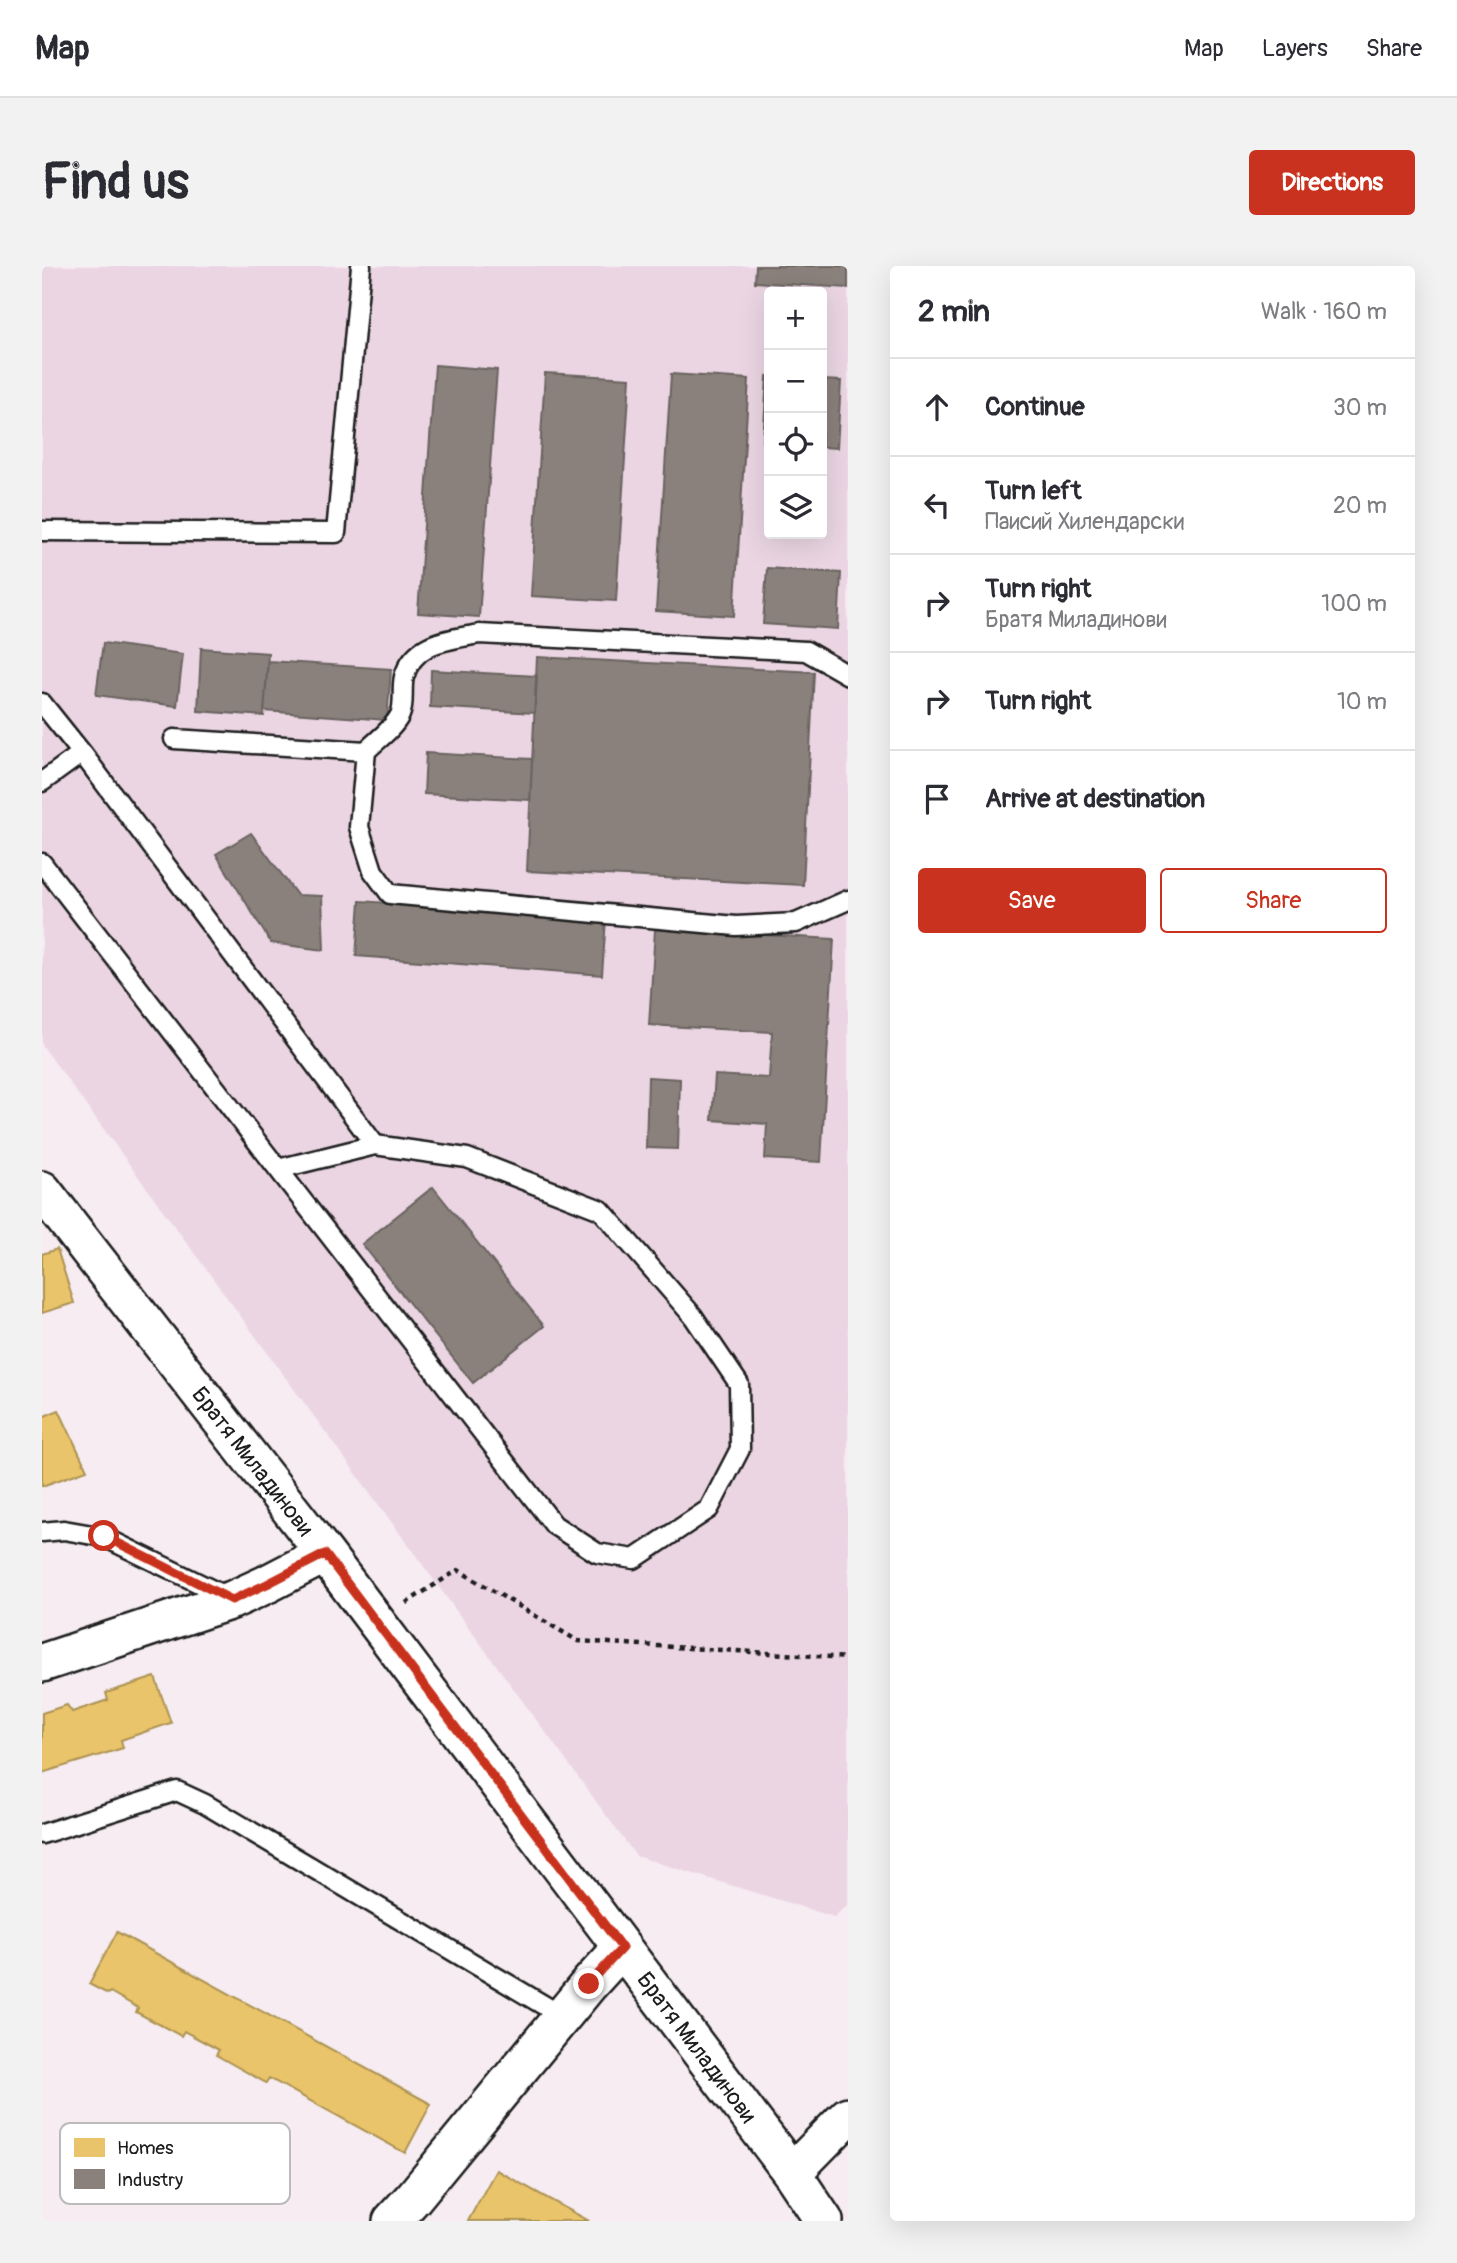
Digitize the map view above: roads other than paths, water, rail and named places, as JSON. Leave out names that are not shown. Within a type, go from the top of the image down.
[{"type":"street","name":"Братя Миладинови","points":[[42,1190],[325,1554],[792,2173],[824,2221]]},
{"type":"street","points":[[42,1663],[232,1600],[325,1554]]},
{"type":"street","points":[[392,2221],[562,2015],[622,1948]]},
{"type":"street","points":[[792,2173],[848,2116]]},
{"type":"lane","points":[[42,531],[336,533],[361,266]]},
{"type":"lane","points":[[848,675],[806,650],[479,634],[440,641],[413,655],[404,677],[400,714],[366,751],[359,827],[373,872],[390,894],[736,926],[796,923],[848,900]]},
{"type":"lane","points":[[42,703],[375,1144]]},
{"type":"lane","points":[[174,740],[366,751]]},
{"type":"lane","points":[[42,782],[82,753]]},
{"type":"lane","points":[[42,863],[278,1169],[554,1525],[597,1553],[634,1559],[709,1509],[740,1449],[739,1384],[693,1316],[601,1210],[467,1158],[375,1144],[278,1169]]},
{"type":"lane","points":[[42,1532],[64,1530],[104,1536],[232,1600]]},
{"type":"lane","points":[[42,1834],[177,1791],[205,1804],[562,2015]]}]
